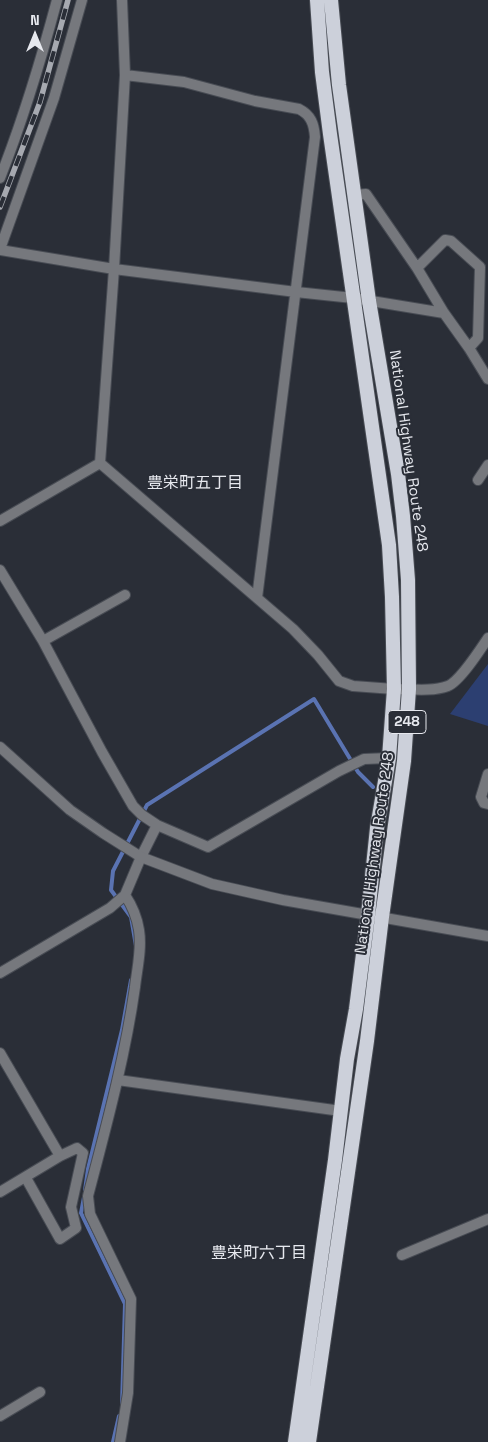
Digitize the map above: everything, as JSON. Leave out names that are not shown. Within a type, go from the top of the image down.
[{"type":"highway","name":"National Highway Route 248","points":[[309,1442],[367,1041],[375,916],[377,828],[389,758],[394,689],[389,545],[330,134],[322,72],[317,0]]},
{"type":"highway","name":"National Highway Route 248","points":[[295,1442],[347,1059],[404,761],[409,689],[408,580],[403,516],[354,195],[339,85],[331,0]]},
{"type":"street","points":[[0,178],[41,61],[57,0]]},
{"type":"street","points":[[82,0],[54,98],[0,249],[114,269],[353,298],[444,313]]},
{"type":"street","points":[[100,463],[125,75],[122,0]]},
{"type":"street","points":[[125,75],[184,82],[255,101],[299,109],[312,119],[315,137],[257,598]]},
{"type":"street","points":[[315,137],[330,134]]},
{"type":"street","points":[[354,195],[366,194],[417,268],[444,313],[488,379]]},
{"type":"street","points":[[417,268],[445,240],[451,241],[480,268],[478,338],[469,348]]},
{"type":"street","points":[[0,521],[100,463]]},
{"type":"street","points":[[100,463],[293,629],[339,681],[353,686],[394,689],[435,689],[450,685],[461,675],[488,638]]},
{"type":"street","points":[[478,480],[488,465]]},
{"type":"street","points":[[0,570],[43,641],[133,806],[157,825],[208,847],[339,770],[364,759],[389,758]]},
{"type":"street","points":[[43,641],[126,595]]},
{"type":"street","points":[[0,747],[70,810],[141,857],[212,884],[283,900],[488,936]]},
{"type":"street","points":[[488,774],[481,797],[484,803],[488,804]]},
{"type":"street","points":[[0,973],[110,908],[125,895],[157,825]]},
{"type":"street","points":[[120,1442],[128,1393],[132,1299],[90,1214],[88,1196],[118,1080],[132,1009],[140,947],[140,931],[134,909],[125,895]]},
{"type":"street","points":[[0,1053],[60,1156]]},
{"type":"street","points":[[118,1080],[341,1111]]},
{"type":"street","points":[[0,1192],[77,1148],[83,1153],[71,1207],[76,1228],[60,1239],[26,1178]]},
{"type":"street","points":[[402,1255],[488,1219]]},
{"type":"street","points":[[0,1416],[40,1392]]},
{"type":"shaded area","points":[[488,664],[488,726],[450,714]]},
{"type":"waterway","points":[[136,946],[131,917],[111,890],[113,871],[147,805],[314,699],[358,772],[373,787]]},
{"type":"waterway","points":[[85,1190],[88,1169],[122,1030],[131,980]]},
{"type":"waterway","points":[[84,1197],[81,1213],[125,1304],[122,1405]]},
{"type":"waterway","points":[[113,1442],[119,1416]]},
{"type":"railway","points":[[0,207],[40,102],[68,0]]},
{"type":"district","name":"豊栄町五丁目","points":[[195,484]]},
{"type":"district","name":"豊栄町六丁目","points":[[259,1254]]}]
